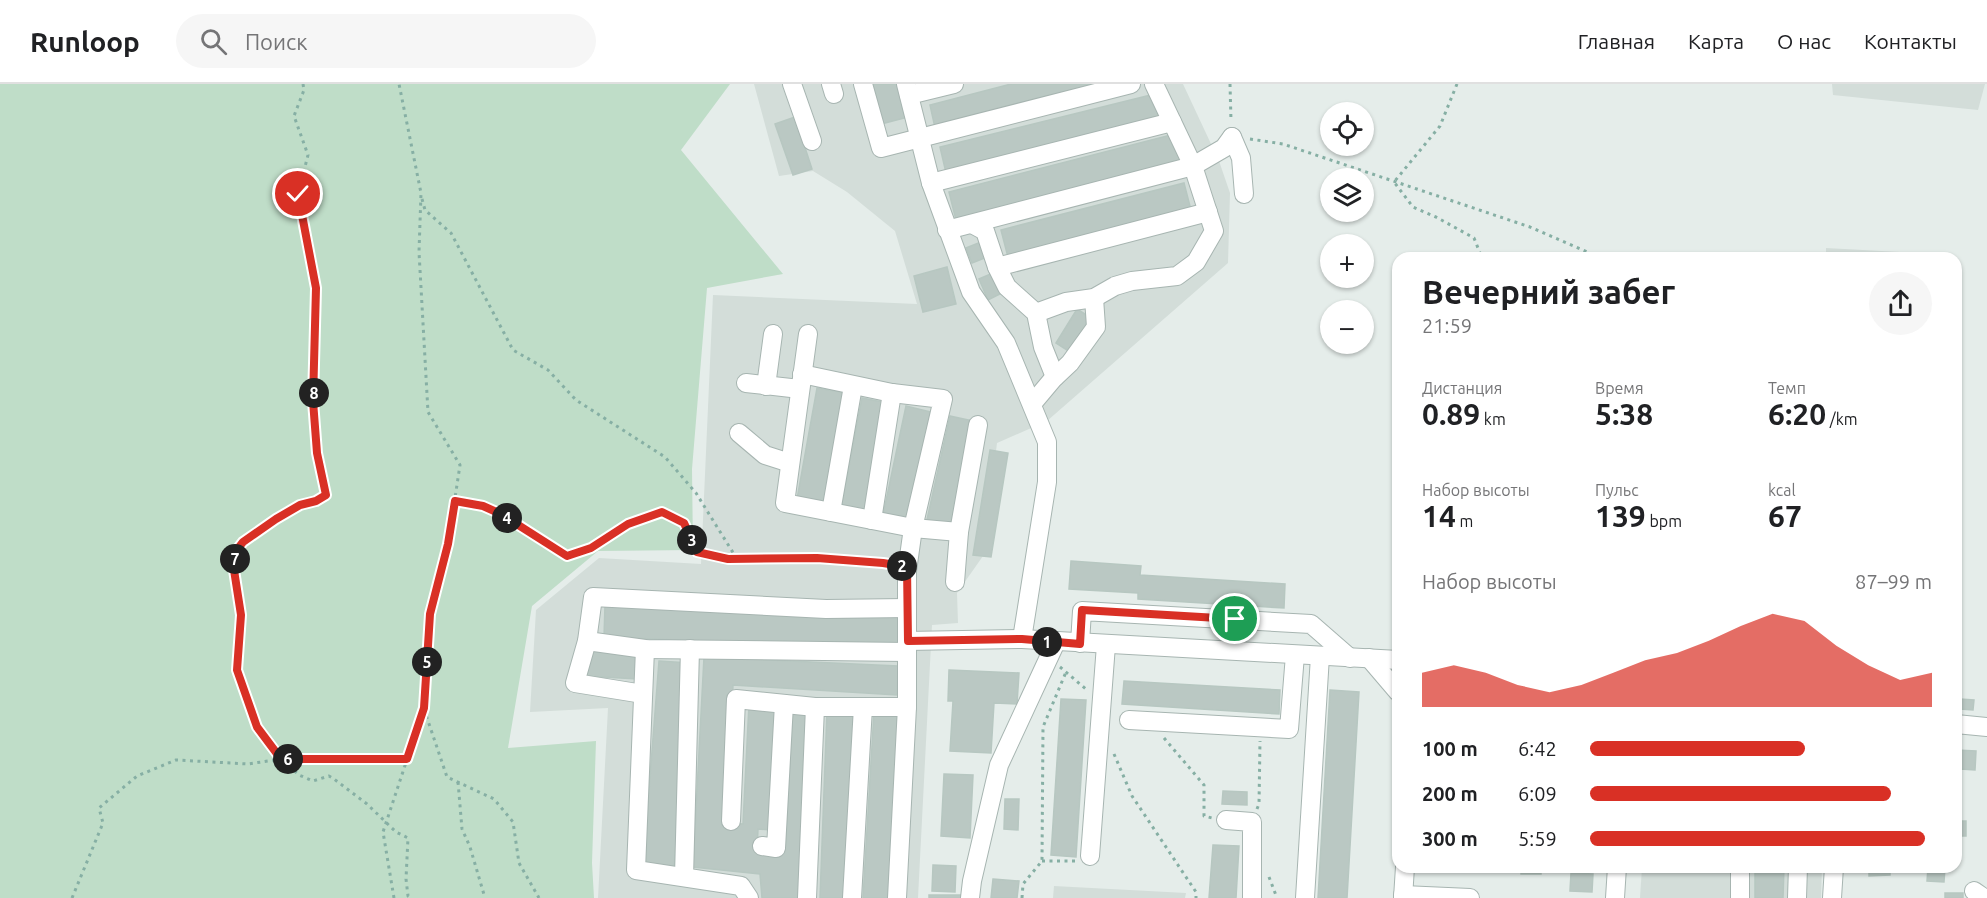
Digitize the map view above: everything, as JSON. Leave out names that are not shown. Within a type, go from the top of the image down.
[{"type":"street","points":[[792,84],[812,141]]},
{"type":"street","points":[[863,84],[880,148],[1131,84]]},
{"type":"street","points":[[954,84],[907,90],[931,183],[971,292],[1006,343],[1047,442],[1047,482],[1022,639]]},
{"type":"street","points":[[1036,313],[1066,302],[1094,298],[1115,286],[1132,281],[1177,276],[1196,262],[1214,231],[1193,166],[1154,84]]},
{"type":"street","points":[[931,183],[1172,122]]},
{"type":"street","points":[[947,230],[1193,166],[1224,148],[1232,137]]},
{"type":"street","points":[[1232,137],[1240,158],[1244,194]]},
{"type":"street","points":[[997,267],[1208,212]]},
{"type":"street","points":[[972,224],[985,231],[997,267],[1007,287],[1036,313],[1043,347],[1055,377]]},
{"type":"street","points":[[1032,404],[1070,363],[1096,327],[1094,298]]},
{"type":"street","points":[[766,386],[773,334]]},
{"type":"street","points":[[808,334],[785,502],[913,528],[959,532]]},
{"type":"street","points":[[746,383],[766,386],[801,382],[853,386],[943,399],[913,528],[907,567],[907,707],[897,898]]},
{"type":"street","points":[[831,512],[853,386]]},
{"type":"street","points":[[872,520],[892,393]]},
{"type":"street","points":[[955,582],[959,532],[978,425]]},
{"type":"street","points":[[739,433],[765,455],[790,463]]},
{"type":"street","points":[[643,694],[575,683],[587,641],[593,597],[826,609],[907,608]]},
{"type":"street","points":[[1080,644],[1082,610],[1311,624],[1350,657]]},
{"type":"street","points":[[587,641],[645,649],[690,649],[907,646],[1022,639],[1053,650],[1080,644],[1392,660]]},
{"type":"street","points":[[1090,856],[1106,645]]},
{"type":"street","points":[[645,649],[636,870],[684,877],[721,890],[741,886],[749,898]]},
{"type":"street","points":[[684,877],[690,649]]},
{"type":"street","points":[[970,898],[999,765],[1053,650]]},
{"type":"street","points":[[1129,720],[1289,729],[1295,655]]},
{"type":"street","points":[[1305,898],[1320,656]]},
{"type":"street","points":[[1369,658],[1392,685]]},
{"type":"street","points":[[731,821],[736,699],[815,707],[907,707]]},
{"type":"street","points":[[762,846],[776,848],[784,704]]},
{"type":"street","points":[[807,898],[815,707]]},
{"type":"street","points":[[852,898],[863,707]]},
{"type":"street","points":[[1962,725],[1987,727]]},
{"type":"street","points":[[1226,820],[1252,822],[1252,898]]},
{"type":"street","points":[[1405,873],[1403,897],[1470,898]]},
{"type":"street","points":[[1615,898],[1617,873]]},
{"type":"street","points":[[1740,873],[1740,898]]},
{"type":"street","points":[[1797,898],[1798,873]]},
{"type":"street","points":[[1832,898],[1834,873]]},
{"type":"path","points":[[303,84],[304,90],[294,116],[308,155],[298,194],[316,288],[313,401],[317,453],[326,495],[291,510],[243,542],[236,551],[234,570],[241,615],[237,670],[257,727],[281,759],[299,775],[313,781],[329,776],[334,779],[367,804],[386,824],[408,838],[406,879],[408,896],[411,898]]},
{"type":"path","points":[[399,84],[425,210],[451,233],[513,350],[548,370],[576,400],[664,457],[696,493],[736,559]]},
{"type":"path","points":[[1230,84],[1232,137],[1283,144],[1530,227],[1587,252]]},
{"type":"path","points":[[1394,182],[1440,126],[1457,84]]},
{"type":"path","points":[[1394,182],[1413,207],[1474,238],[1480,252]]},
{"type":"path","points":[[394,898],[383,832],[424,708],[430,614],[448,544],[460,465],[428,412],[419,252],[421,193]]},
{"type":"path","points":[[455,501],[483,506],[501,514],[567,556],[591,548],[628,524],[662,512],[684,523],[697,552],[728,559],[817,558],[907,567]]},
{"type":"path","points":[[1053,650],[1066,672],[1101,703]]},
{"type":"path","points":[[1022,898],[1023,884],[1042,861],[1043,728],[1066,672]]},
{"type":"path","points":[[424,708],[447,777],[494,799],[513,822],[519,863],[539,898]]},
{"type":"path","points":[[1149,721],[1204,785],[1204,816],[1226,820]]},
{"type":"path","points":[[1252,822],[1259,804],[1261,727]]},
{"type":"path","points":[[1114,754],[1132,796],[1196,892],[1196,898]]},
{"type":"path","points":[[72,898],[103,823],[99,808],[137,776],[176,760],[248,764],[281,759],[407,759]]},
{"type":"path","points":[[458,782],[462,829],[470,847],[485,898]]},
{"type":"path","points":[[1042,861],[1075,862],[1090,856]]},
{"type":"shaded area","points":[[754,84],[1183,84],[1219,161],[1230,193],[1228,263],[1047,421],[997,443],[983,556],[957,593],[958,623],[932,625],[918,898],[598,898],[608,708],[530,712],[536,610],[599,558],[701,564],[713,295],[917,304],[895,231],[847,192],[813,171],[779,176]]},
{"type":"shaded area","points":[[1832,84],[1985,84],[1978,110],[1833,95]]},
{"type":"shaded area","points":[[1826,248],[1900,252],[1826,252]]},
{"type":"shaded area","points":[[1642,873],[1822,873],[1821,898],[1640,898]]},
{"type":"shaded area","points":[[1054,886],[1186,893],[1185,898],[1053,898]]},
{"type":"green space","points":[[0,84],[730,84],[681,150],[783,274],[707,288],[692,469],[693,550],[598,551],[532,606],[508,748],[596,741],[592,863],[594,898],[0,898]]},
{"type":"building","points":[[871,84],[904,84],[912,116],[881,124]]},
{"type":"building","points":[[1011,84],[1126,84],[936,132],[930,105]]},
{"type":"building","points":[[1155,94],[1162,123],[947,177],[940,147]]},
{"type":"building","points":[[795,117],[812,169],[793,175],[775,124]]},
{"type":"building","points":[[1175,134],[1183,165],[957,224],[949,192]]},
{"type":"building","points":[[1184,183],[1192,214],[1009,261],[1001,230]]},
{"type":"building","points":[[981,242],[987,257],[972,263],[966,248]]},
{"type":"building","points":[[947,267],[956,304],[923,312],[914,276]]},
{"type":"building","points":[[993,273],[1002,293],[988,300],[979,279]]},
{"type":"building","points":[[1077,309],[1091,318],[1070,352],[1056,343]]},
{"type":"building","points":[[817,388],[846,393],[826,505],[797,499]]},
{"type":"building","points":[[862,398],[888,403],[868,512],[841,507]]},
{"type":"building","points":[[906,406],[935,413],[912,521],[883,515]]},
{"type":"building","points":[[950,416],[978,422],[954,530],[926,524]]},
{"type":"building","points":[[990,450],[1008,453],[991,557],[973,555]]},
{"type":"building","points":[[1071,561],[1141,566],[1140,575],[1285,584],[1284,608],[1138,599],[1138,593],[1069,589]]},
{"type":"building","points":[[605,605],[901,617],[900,649],[604,637]]},
{"type":"building","points":[[586,649],[640,652],[638,679],[585,676]]},
{"type":"building","points":[[704,657],[898,666],[897,695],[733,685],[726,823],[743,824],[749,704],[777,705],[771,830],[758,829],[757,850],[785,849],[793,708],[811,708],[803,898],[762,898],[760,874],[693,867]]},
{"type":"building","points":[[659,661],[689,663],[674,869],[643,867]]},
{"type":"building","points":[[949,670],[1019,673],[1017,704],[994,703],[991,753],[950,751],[953,701],[948,701]]},
{"type":"building","points":[[1124,681],[1280,690],[1279,714],[1122,704]]},
{"type":"building","points":[[1330,690],[1359,692],[1347,898],[1318,898]]},
{"type":"building","points":[[1061,699],[1086,700],[1076,857],[1051,855]]},
{"type":"building","points":[[1962,699],[1974,700],[1973,710],[1962,709]]},
{"type":"building","points":[[827,711],[856,712],[849,898],[820,898]]},
{"type":"building","points":[[874,712],[901,713],[891,898],[863,898]]},
{"type":"building","points":[[1962,750],[1976,751],[1975,770],[1962,769]]},
{"type":"building","points":[[944,774],[973,775],[970,838],[941,836]]},
{"type":"building","points":[[1223,791],[1247,792],[1247,805],[1222,804]]},
{"type":"building","points":[[1005,799],[1019,799],[1018,830],[1004,829]]},
{"type":"building","points":[[1962,821],[1966,821],[1966,836],[1962,836]]},
{"type":"building","points":[[1213,845],[1239,846],[1236,898],[1209,898]]},
{"type":"building","points":[[933,865],[956,866],[955,892],[932,891]]},
{"type":"building","points":[[1571,873],[1593,874],[1592,892],[1570,891]]},
{"type":"building","points":[[1755,873],[1784,873],[1783,898],[1755,898]]},
{"type":"building","points":[[1869,873],[1890,873],[1890,875],[1869,876]]},
{"type":"building","points":[[1928,873],[1945,873],[1944,882],[1927,881]]},
{"type":"building","points":[[993,879],[1019,881],[1017,898],[991,898]]},
{"type":"building","points":[[1945,893],[1963,893],[1963,898],[1945,898]]},
{"type":"building","points":[[929,895],[963,895],[963,898],[929,898]]},
{"type":"route","points":[[298,194],[316,288],[313,401],[317,453],[326,495],[291,510],[243,542],[236,551],[234,570],[241,615],[237,670],[257,727],[281,759],[407,759],[424,708],[430,614],[448,544],[455,501],[483,506],[501,514],[567,556],[591,548],[628,524],[662,512],[684,523],[697,552],[728,559],[817,558],[907,567],[908,641],[1022,639],[1080,644],[1082,610],[1235,619]]}]
